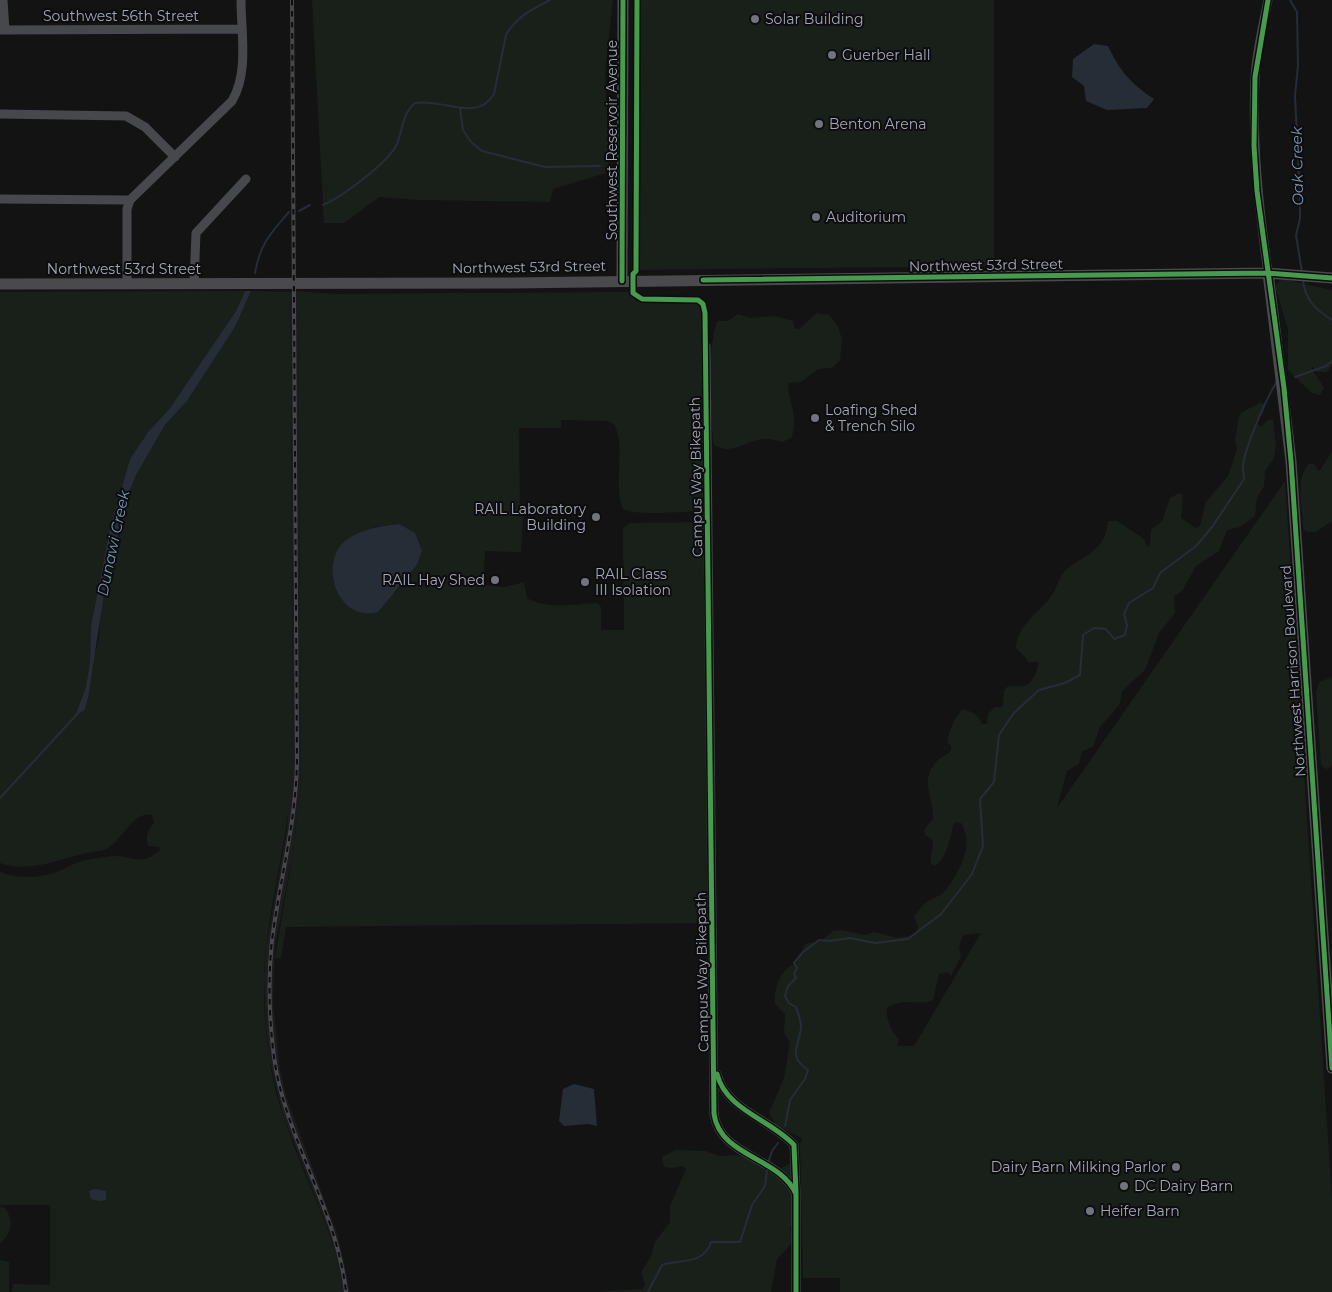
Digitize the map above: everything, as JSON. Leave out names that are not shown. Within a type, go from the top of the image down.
[{"type":"main road","name":"Southwest Reservoir Avenue","points":[[622,281],[623,0]]},
{"type":"main road","name":"Northwest 53rd Street","points":[[0,284],[622,281],[1268,273],[1315,275],[1332,278]]},
{"type":"main road","name":"Northwest Harrison Boulevard","points":[[1268,273],[1291,461],[1332,1068]]},
{"type":"street","points":[[2,30],[3,0]]},
{"type":"street","points":[[127,284],[127,209],[130,200],[232,101],[237,93],[242,72],[241,0]]},
{"type":"street","points":[[1268,0],[1255,77],[1254,146],[1257,191],[1268,273]]},
{"type":"street","name":"Southwest 56th Street","points":[[2,30],[241,29]]},
{"type":"street","points":[[0,114],[126,116],[144,127],[174,157]]},
{"type":"street","points":[[194,284],[196,233],[246,179]]},
{"type":"street","points":[[0,198],[130,200]]},
{"type":"street","name":"Campus Way Bikepath","points":[[706,346],[714,1114],[718,1129],[730,1142],[777,1173],[791,1185],[796,1194]]},
{"type":"street","name":"Campus Way Bikepath","points":[[714,1067],[718,1079],[732,1098],[794,1144],[796,1292]]},
{"type":"shaded area","points":[[312,0],[613,0],[605,73],[609,160],[606,173],[553,189],[550,202],[419,200],[379,197],[344,223],[324,223]]},
{"type":"shaded area","points":[[634,0],[994,0],[994,266],[635,270]]},
{"type":"shaded area","points":[[1283,279],[1332,290],[1332,365],[1327,372],[1317,372],[1312,366],[1311,368],[1324,387],[1320,395],[1312,393],[1288,370],[1288,329],[1276,289],[1276,284]]},
{"type":"shaded area","points":[[245,291],[236,311],[170,408],[148,432],[130,459],[110,528],[91,626],[90,661],[86,687],[76,712],[79,714],[99,638],[100,614],[106,581],[127,498],[136,475],[165,425],[187,401],[235,327],[251,291],[289,292],[291,348],[293,770],[288,815],[266,947],[264,974],[265,1016],[271,1071],[278,1100],[292,1142],[333,1244],[342,1292],[12,1292],[13,1284],[50,1285],[50,1205],[0,1205],[0,872],[20,877],[41,876],[54,873],[86,860],[113,856],[143,859],[160,850],[159,847],[148,846],[148,833],[154,823],[152,815],[145,815],[133,822],[113,844],[103,850],[33,866],[11,866],[0,863],[0,292]]},
{"type":"shaded area","points":[[298,291],[301,782],[293,852],[275,947],[273,1001],[280,1070],[287,1099],[338,1236],[350,1292],[342,1292],[331,1237],[283,1115],[269,1058],[266,1026],[264,977],[266,948],[287,829],[293,740],[289,292]]},
{"type":"shaded area","points":[[298,291],[336,294],[628,292],[637,302],[694,302],[701,305],[703,310],[704,509],[658,513],[623,509],[619,488],[620,455],[618,434],[614,424],[608,421],[561,420],[561,428],[519,428],[520,509],[523,510],[521,552],[485,551],[483,585],[505,587],[524,582],[527,598],[543,604],[597,603],[601,607],[601,630],[624,630],[623,528],[630,523],[704,522],[707,923],[286,927],[281,958],[275,958],[293,852],[301,782]],"holes":[[[399,524],[422,551],[417,565],[395,593],[334,573],[337,553],[374,527]]]},
{"type":"shaded area","points":[[817,313],[829,315],[838,326],[842,339],[840,360],[832,368],[818,369],[801,382],[788,383],[794,414],[792,437],[783,442],[768,439],[756,440],[727,449],[714,445],[711,419],[711,361],[712,344],[718,321],[728,321],[738,314],[751,318],[774,316],[793,321],[795,329],[799,329]]},
{"type":"shaded area","points":[[1261,402],[1265,405],[1263,414],[1256,420],[1257,424],[1261,427],[1268,420],[1273,419],[1276,446],[1274,458],[1265,471],[1264,486],[1257,498],[1255,516],[1240,527],[1227,530],[1219,551],[1196,566],[1182,591],[1174,596],[1175,613],[1159,633],[1145,670],[1122,691],[1120,704],[1100,727],[1093,747],[1082,751],[1079,764],[1067,771],[1057,808],[1285,481],[1332,1200],[1332,1292],[840,1292],[840,1278],[803,1278],[800,1144],[802,1138],[776,1126],[769,1113],[784,1078],[790,1042],[784,1033],[785,1014],[775,1004],[775,992],[782,974],[796,964],[805,944],[821,941],[833,931],[842,930],[865,935],[874,932],[897,938],[915,935],[918,926],[914,917],[921,907],[942,894],[950,885],[960,868],[966,850],[965,832],[961,823],[956,822],[953,825],[945,853],[935,866],[931,863],[932,839],[925,835],[924,830],[933,819],[928,789],[929,775],[932,767],[938,760],[951,751],[948,739],[950,730],[958,715],[963,709],[975,714],[982,724],[987,724],[988,714],[995,707],[1003,707],[1004,691],[1007,687],[1024,686],[1030,682],[1039,662],[1028,662],[1016,648],[1020,633],[1052,595],[1065,571],[1093,551],[1103,540],[1108,521],[1117,521],[1144,539],[1147,547],[1150,544],[1151,530],[1162,521],[1170,498],[1179,493],[1183,495],[1181,518],[1196,528],[1200,526],[1206,502],[1228,476],[1237,449],[1235,439],[1241,413]],"holes":[[[981,933],[914,1046],[897,1046],[899,1040],[890,1025],[887,1008],[893,1004],[905,1002],[922,1003],[933,1000],[939,974],[948,972],[951,976],[961,956],[959,947],[963,935]]]},
{"type":"shaded area","points":[[1332,452],[1332,521],[1316,532],[1307,532],[1303,529],[1300,495],[1304,471],[1309,464],[1314,464],[1318,471],[1320,470]]},
{"type":"shaded area","points":[[1332,677],[1332,766],[1328,769],[1324,768],[1321,764],[1316,692],[1319,682]]},
{"type":"shaded area","points":[[675,1150],[706,1151],[719,1156],[738,1155],[760,1162],[769,1173],[776,1172],[788,1164],[793,1164],[792,1204],[795,1221],[790,1228],[793,1242],[777,1259],[771,1292],[596,1292],[642,1289],[645,1285],[641,1272],[651,1256],[655,1242],[670,1222],[670,1206],[686,1169],[683,1166],[664,1167],[662,1157]]},
{"type":"shaded area","points":[[0,1207],[5,1208],[11,1222],[7,1235],[0,1243]]},
{"type":"shaded area","points":[[0,1260],[9,1262],[9,1292],[0,1292]]},
{"type":"water","points":[[1094,44],[1108,46],[1126,76],[1154,99],[1147,108],[1107,110],[1086,101],[1084,86],[1072,77],[1073,59]]},
{"type":"water","points":[[245,291],[251,291],[235,327],[187,401],[165,425],[136,475],[127,498],[106,581],[88,698],[84,711],[76,713],[86,687],[90,661],[91,626],[110,528],[130,459],[148,432],[170,408],[236,311]]},
{"type":"water","points":[[399,524],[415,533],[422,551],[417,565],[378,612],[363,613],[351,608],[342,600],[333,576],[333,562],[337,551],[345,541],[357,534],[378,527]]},
{"type":"water","points":[[574,1084],[594,1089],[597,1126],[588,1124],[564,1126],[559,1121],[563,1089]]},
{"type":"water","points":[[95,1189],[106,1191],[106,1200],[91,1199],[89,1191]]},
{"type":"waterway","name":"Dunawi Creek","points":[[323,205],[353,187],[385,160],[397,144],[405,117],[415,103],[425,102],[458,108],[478,107],[487,103],[494,94],[506,35],[520,18],[550,0]]},
{"type":"waterway","name":"Oak Creek","points":[[1290,0],[1297,12],[1298,65],[1295,96],[1300,219],[1296,235],[1302,272]]},
{"type":"waterway","points":[[460,108],[463,130],[471,142],[482,151],[545,167],[600,166]]},
{"type":"waterway","name":"Dunawi Creek","points":[[299,211],[310,205]]},
{"type":"waterway","name":"Dunawi Creek","points":[[255,273],[263,247],[289,212]]},
{"type":"waterway","name":"Oak Creek","points":[[1303,279],[1308,298],[1321,312],[1332,320]]},
{"type":"waterway","name":"Oak Creek","points":[[1295,377],[1326,366],[1332,361]]},
{"type":"waterway","name":"Oak Creek","points":[[785,1126],[790,1100],[805,1079],[808,1070],[802,1065],[796,1055],[801,1027],[796,1007],[789,1003],[785,996],[788,986],[796,978],[794,974],[797,968],[794,963],[803,952],[819,940],[829,941],[850,938],[875,943],[908,939],[941,914],[972,874],[983,846],[980,799],[994,782],[999,735],[1013,714],[1039,690],[1065,683],[1080,675],[1083,635],[1094,628],[1106,629],[1114,639],[1125,635],[1127,625],[1124,614],[1129,603],[1153,588],[1160,573],[1196,546],[1212,527],[1244,479],[1243,466],[1248,445],[1276,383]]},
{"type":"waterway","name":"Dunawi Creek","points":[[0,798],[80,711]]},
{"type":"waterway","name":"Oak Creek","points":[[768,1163],[772,1151],[778,1143]]},
{"type":"waterway","name":"Oak Creek","points":[[648,1292],[662,1265],[697,1258],[708,1249],[711,1242],[740,1242],[752,1205],[765,1186],[767,1170]]},
{"type":"railway","points":[[292,0],[297,760],[291,829],[272,940],[270,1013],[274,1057],[280,1087],[299,1146],[332,1232],[341,1261],[346,1292]]},
{"type":"cycle path","points":[[622,281],[623,0]]},
{"type":"cycle path","points":[[637,0],[636,271],[633,274],[633,293],[642,299],[698,300],[703,304],[705,313],[714,1114],[719,1128],[727,1139],[777,1172],[788,1182],[796,1194],[796,1292]]},
{"type":"cycle path","points":[[1268,0],[1255,77],[1254,146],[1257,191],[1284,388],[1291,461],[1332,1068]]},
{"type":"cycle path","points":[[703,280],[1268,273],[1332,278]]},
{"type":"cycle path","points":[[717,1074],[722,1086],[739,1106],[774,1128],[794,1145],[796,1193]]},
{"type":"place","name":"Solar Building","points":[[755,19]]},
{"type":"place","name":"Guerber Hall","points":[[832,55]]},
{"type":"place","name":"Benton Arena","points":[[819,124]]},
{"type":"place","name":"Auditorium","points":[[816,217]]},
{"type":"place","name":"Loafing Shed & Trench Silo","points":[[815,418]]},
{"type":"place","name":"RAIL Laboratory Building","points":[[596,517]]},
{"type":"place","name":"RAIL Hay Shed","points":[[495,580]]},
{"type":"place","name":"RAIL Class III Isolation","points":[[585,582]]},
{"type":"place","name":"Dairy Barn Milking Parlor","points":[[1176,1167]]},
{"type":"place","name":"DC Dairy Barn","points":[[1124,1186]]},
{"type":"place","name":"Heifer Barn","points":[[1090,1211]]}]
